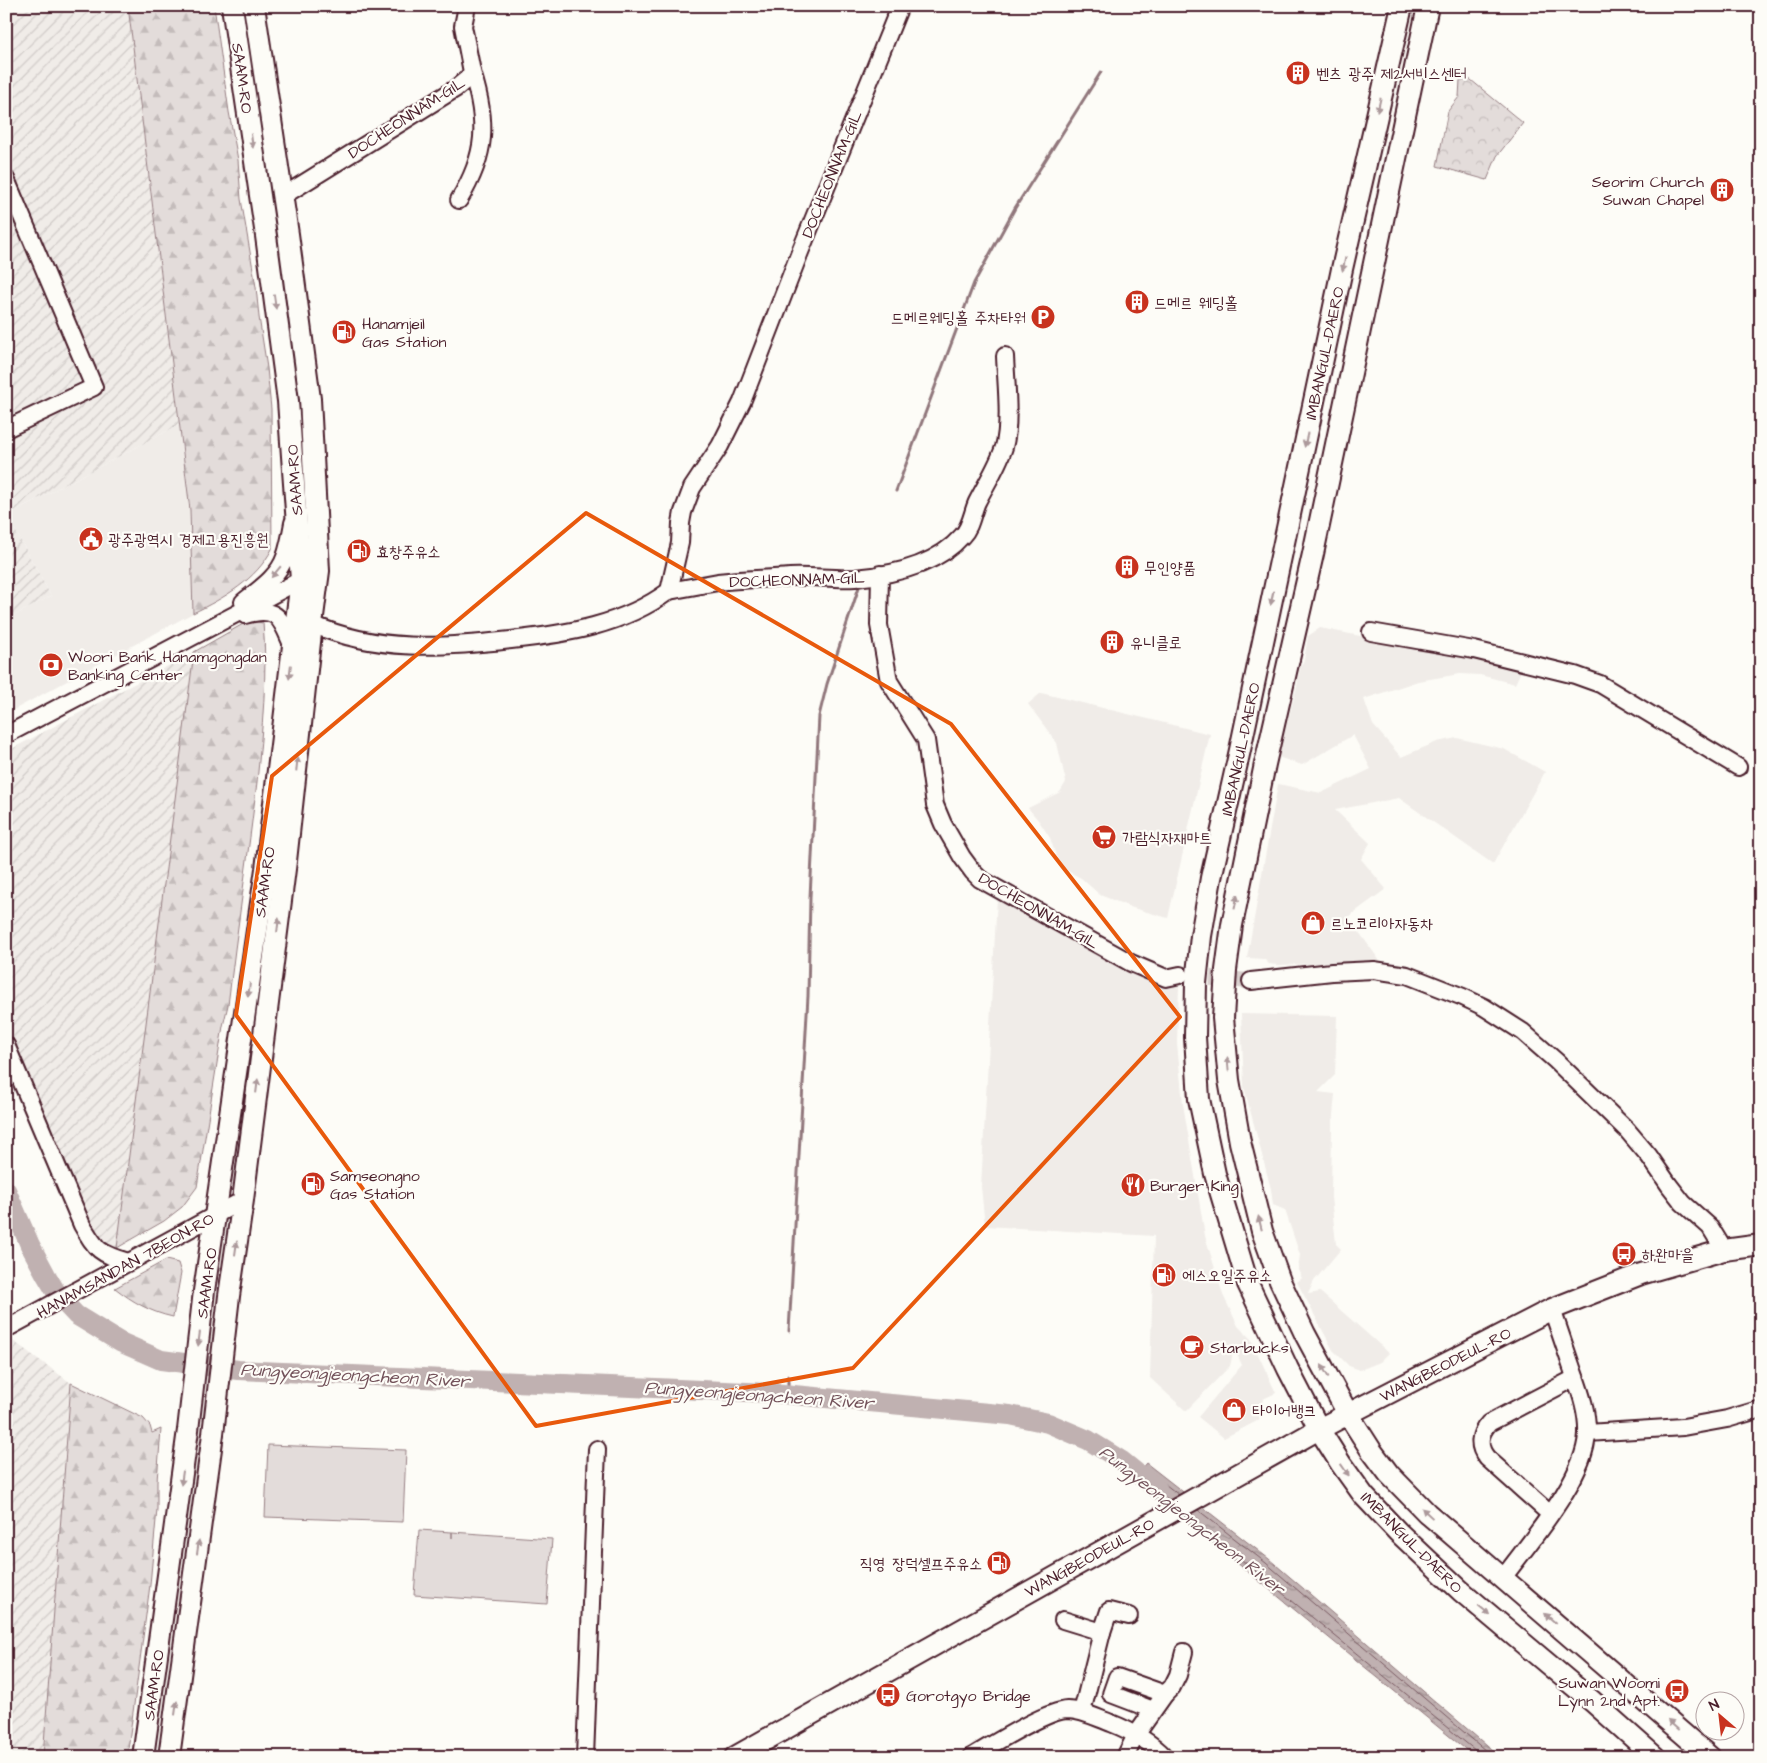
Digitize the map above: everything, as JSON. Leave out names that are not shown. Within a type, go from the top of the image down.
[{"type":"main road","name":"SAAM-RO","points":[[143,1757],[188,1430],[204,1291],[266,869],[293,647],[310,575],[296,510],[288,401],[232,6]]},
{"type":"main road","name":"SAAM-RO","points":[[169,1757],[213,1434],[229,1296],[286,861],[312,624],[310,575],[310,400],[283,196],[254,6]]},
{"type":"main road","name":"IMBANGUL-DAERO","points":[[1402,6],[1342,269],[1200,936],[1196,983],[1195,1037],[1199,1099],[1214,1174],[1248,1284],[1318,1429],[1364,1496],[1398,1532],[1461,1591],[1592,1701],[1655,1757]]},
{"type":"main road","name":"IMBANGUL-DAERO","points":[[1428,6],[1313,554],[1265,764],[1231,929],[1226,970],[1224,1018],[1229,1080],[1240,1142],[1262,1232],[1286,1295],[1348,1414],[1389,1474],[1427,1513],[1710,1757]]},
{"type":"main road","name":"WANGBEODEUL-RO","points":[[735,1757],[1318,1429],[1552,1309],[1641,1274],[1724,1250],[1761,1244]]},
{"type":"street","name":"DOCHEONNAM-GIL","points":[[283,196],[455,89],[467,79],[472,72],[464,26],[467,6]]},
{"type":"street","name":"DOCHEONNAM-GIL","points":[[669,591],[680,543],[681,523],[692,488],[720,446],[742,402],[818,206],[900,6]]},
{"type":"street","points":[[460,200],[478,163],[482,138],[483,116],[480,96],[472,72]]},
{"type":"street","points":[[6,179],[94,387],[6,429]]},
{"type":"street","points":[[880,574],[916,566],[935,557],[955,544],[964,534],[1004,447],[1007,430],[1005,356]]},
{"type":"street","points":[[216,624],[262,586],[278,570],[285,558],[296,510]]},
{"type":"street","name":"DOCHEONNAM-GIL","points":[[312,624],[334,634],[389,644],[461,646],[539,637],[588,628],[624,617],[646,607],[669,591],[719,582],[793,577],[854,578],[880,574],[879,625],[889,681],[926,740],[935,805],[943,824],[967,865],[980,878],[1131,963],[1166,978],[1180,975]]},
{"type":"street","points":[[6,734],[310,575]]},
{"type":"street","points":[[216,624],[258,611],[268,612],[279,619],[293,647]]},
{"type":"street","points":[[1371,632],[1474,650],[1575,675],[1600,684],[1738,767]]},
{"type":"street","points":[[1251,981],[1332,972],[1374,970],[1407,975],[1463,997],[1484,1008],[1523,1032],[1550,1055],[1627,1130],[1649,1156],[1683,1203],[1710,1227],[1724,1250]]},
{"type":"street","points":[[6,1045],[82,1225],[91,1241],[100,1251],[108,1256],[128,1262]]},
{"type":"street","name":"HANAMSANDAN 7BEON-RO","points":[[12,1326],[243,1200]]},
{"type":"street","points":[[1503,1578],[1576,1475],[1584,1455],[1587,1433],[1584,1402],[1552,1309]]},
{"type":"street","points":[[1550,1514],[1482,1452],[1480,1442],[1482,1430],[1489,1423],[1575,1378]]},
{"type":"street","points":[[1587,1433],[1683,1427],[1761,1409]]},
{"type":"street","points":[[584,1757],[597,1449]]},
{"type":"street","points":[[1082,1712],[1109,1611],[1128,1616]]},
{"type":"street","points":[[1063,1620],[1102,1632]]},
{"type":"street","points":[[1125,1757],[1136,1735],[1172,1687],[1178,1675],[1184,1652]]},
{"type":"street","points":[[1153,1710],[1111,1694],[1117,1677],[1165,1694]]},
{"type":"street","points":[[971,1757],[1049,1714],[1068,1710],[1082,1712],[1119,1726],[1154,1745],[1165,1757]]},
{"type":"highlighted area","points":[[586,513],[951,724],[1180,1017],[853,1368],[536,1426],[236,1015],[272,776]]},
{"type":"shaded area","points":[[6,6],[128,6],[179,425],[7,515],[51,596],[6,620],[6,438],[103,390],[6,158]]},
{"type":"shaded area","points":[[6,201],[79,373],[79,382],[75,387],[6,420]]},
{"type":"shaded area","points":[[179,425],[190,510],[193,613],[6,714],[6,620],[51,596],[7,515]]},
{"type":"shaded area","points":[[1320,628],[1481,660],[1521,671],[1515,684],[1480,675],[1460,674],[1418,681],[1364,699],[1373,725],[1401,757],[1437,742],[1457,738],[1504,749],[1545,772],[1493,864],[1399,798],[1335,810],[1370,843],[1361,859],[1386,889],[1348,917],[1380,961],[1269,964],[1264,959],[1247,958],[1278,784],[1321,793],[1371,769],[1353,735],[1302,765],[1278,757],[1300,668],[1304,660],[1308,636]]},
{"type":"shaded area","points":[[194,652],[117,1248],[101,1242],[86,1223],[6,1030],[6,752]]},
{"type":"shaded area","points":[[1041,693],[1210,734],[1168,918],[1133,908],[1100,895],[1081,878],[1060,867],[1050,838],[1028,808],[1060,792],[1066,782],[1057,743],[1028,704]]},
{"type":"shaded area","points":[[997,898],[1154,981],[1179,987],[1177,1043],[1183,1104],[1205,1236],[1223,1295],[1238,1326],[1251,1339],[1276,1393],[1263,1399],[1259,1420],[1224,1438],[1198,1417],[1242,1365],[1234,1348],[1230,1366],[1186,1411],[1150,1378],[1154,1236],[985,1226],[981,1187]]},
{"type":"shaded area","points":[[1241,1014],[1337,1016],[1335,1075],[1318,1092],[1335,1094],[1332,1126],[1331,1197],[1336,1244],[1341,1249],[1314,1281],[1308,1294],[1320,1292],[1389,1353],[1380,1362],[1360,1370],[1349,1366],[1333,1350],[1297,1282],[1302,1278],[1298,1270],[1300,1255],[1285,1210],[1273,1205],[1271,1189],[1244,1087]]},
{"type":"shaded area","points":[[12,1340],[71,1383],[43,1757],[6,1757],[6,1343]]},
{"type":"green space","points":[[128,6],[214,6],[267,368],[271,409],[272,549],[248,579],[216,601],[193,613],[190,510]]},
{"type":"green space","points":[[1460,80],[1471,80],[1523,123],[1497,156],[1487,180],[1437,166],[1448,111],[1459,97]]},
{"type":"green space","points":[[263,623],[265,663],[264,702],[257,782],[228,1005],[197,1187],[182,1207],[164,1221],[117,1248],[194,652],[243,624]]},
{"type":"green space","points":[[166,1260],[178,1263],[181,1273],[173,1317],[142,1306],[115,1288]]},
{"type":"green space","points":[[71,1383],[143,1418],[150,1426],[152,1433],[161,1429],[157,1509],[150,1585],[127,1757],[43,1757]]},
{"type":"green space","points":[[268,1445],[406,1450],[403,1522],[265,1517]]},
{"type":"green space","points":[[419,1530],[552,1539],[547,1604],[414,1595]]},
{"type":"water","points":[[1146,1463],[1269,1559],[1500,1757],[1475,1757],[1133,1478]]},
{"type":"waterway","points":[[896,491],[974,283],[1015,208],[1101,72]]},
{"type":"waterway","points":[[789,1331],[808,996],[810,897],[819,716],[827,684],[859,587]]},
{"type":"waterway","name":"Pungyeongjeongcheon River","points":[[6,1190],[30,1245],[59,1297],[76,1315],[120,1342],[161,1360],[238,1370],[772,1393],[1010,1415],[1048,1423],[1088,1440],[1122,1461],[1158,1490]]},
{"type":"waterway","points":[[788,1376],[788,1395]]},
{"type":"tunnel","points":[[1186,976],[1251,981]]},
{"type":"place","name":"벤츠 광주 제2서비스센터","points":[[1298,73]]},
{"type":"place","name":"Seorim Church Suwan Chapel","points":[[1722,190]]},
{"type":"place","name":"드메르 웨딩홀","points":[[1137,302]]},
{"type":"place","name":"드메르웨딩홀 주차타워","points":[[1043,317]]},
{"type":"place","name":"Hanamjeil Gas Station","points":[[344,332]]},
{"type":"place","name":"광주광역시 경제고용진흥원","points":[[91,539]]},
{"type":"place","name":"효창주유소","points":[[359,551]]},
{"type":"place","name":"무인양품","points":[[1127,567]]},
{"type":"place","name":"유니클로","points":[[1112,642]]},
{"type":"place","name":"Woori Bank Hanamgongdan Banking Center","points":[[51,665]]},
{"type":"place","name":"가람식자재마트","points":[[1104,837]]},
{"type":"place","name":"르노코리아자동차","points":[[1313,923]]},
{"type":"place","name":"Samseongno Gas Station","points":[[313,1184]]},
{"type":"place","name":"Burger King","points":[[1133,1185]]},
{"type":"place","name":"하완마을","points":[[1624,1254]]},
{"type":"place","name":"에스오일주유소","points":[[1164,1275]]},
{"type":"place","name":"Starbucks","points":[[1192,1347]]},
{"type":"place","name":"타이어뱅크","points":[[1234,1410]]},
{"type":"place","name":"직영 장덕셀프주유소","points":[[999,1563]]},
{"type":"place","name":"Suwan Woomi Lynn 2nd Apt.","points":[[1677,1691]]},
{"type":"place","name":"Gorotgyo Bridge","points":[[888,1695]]}]
